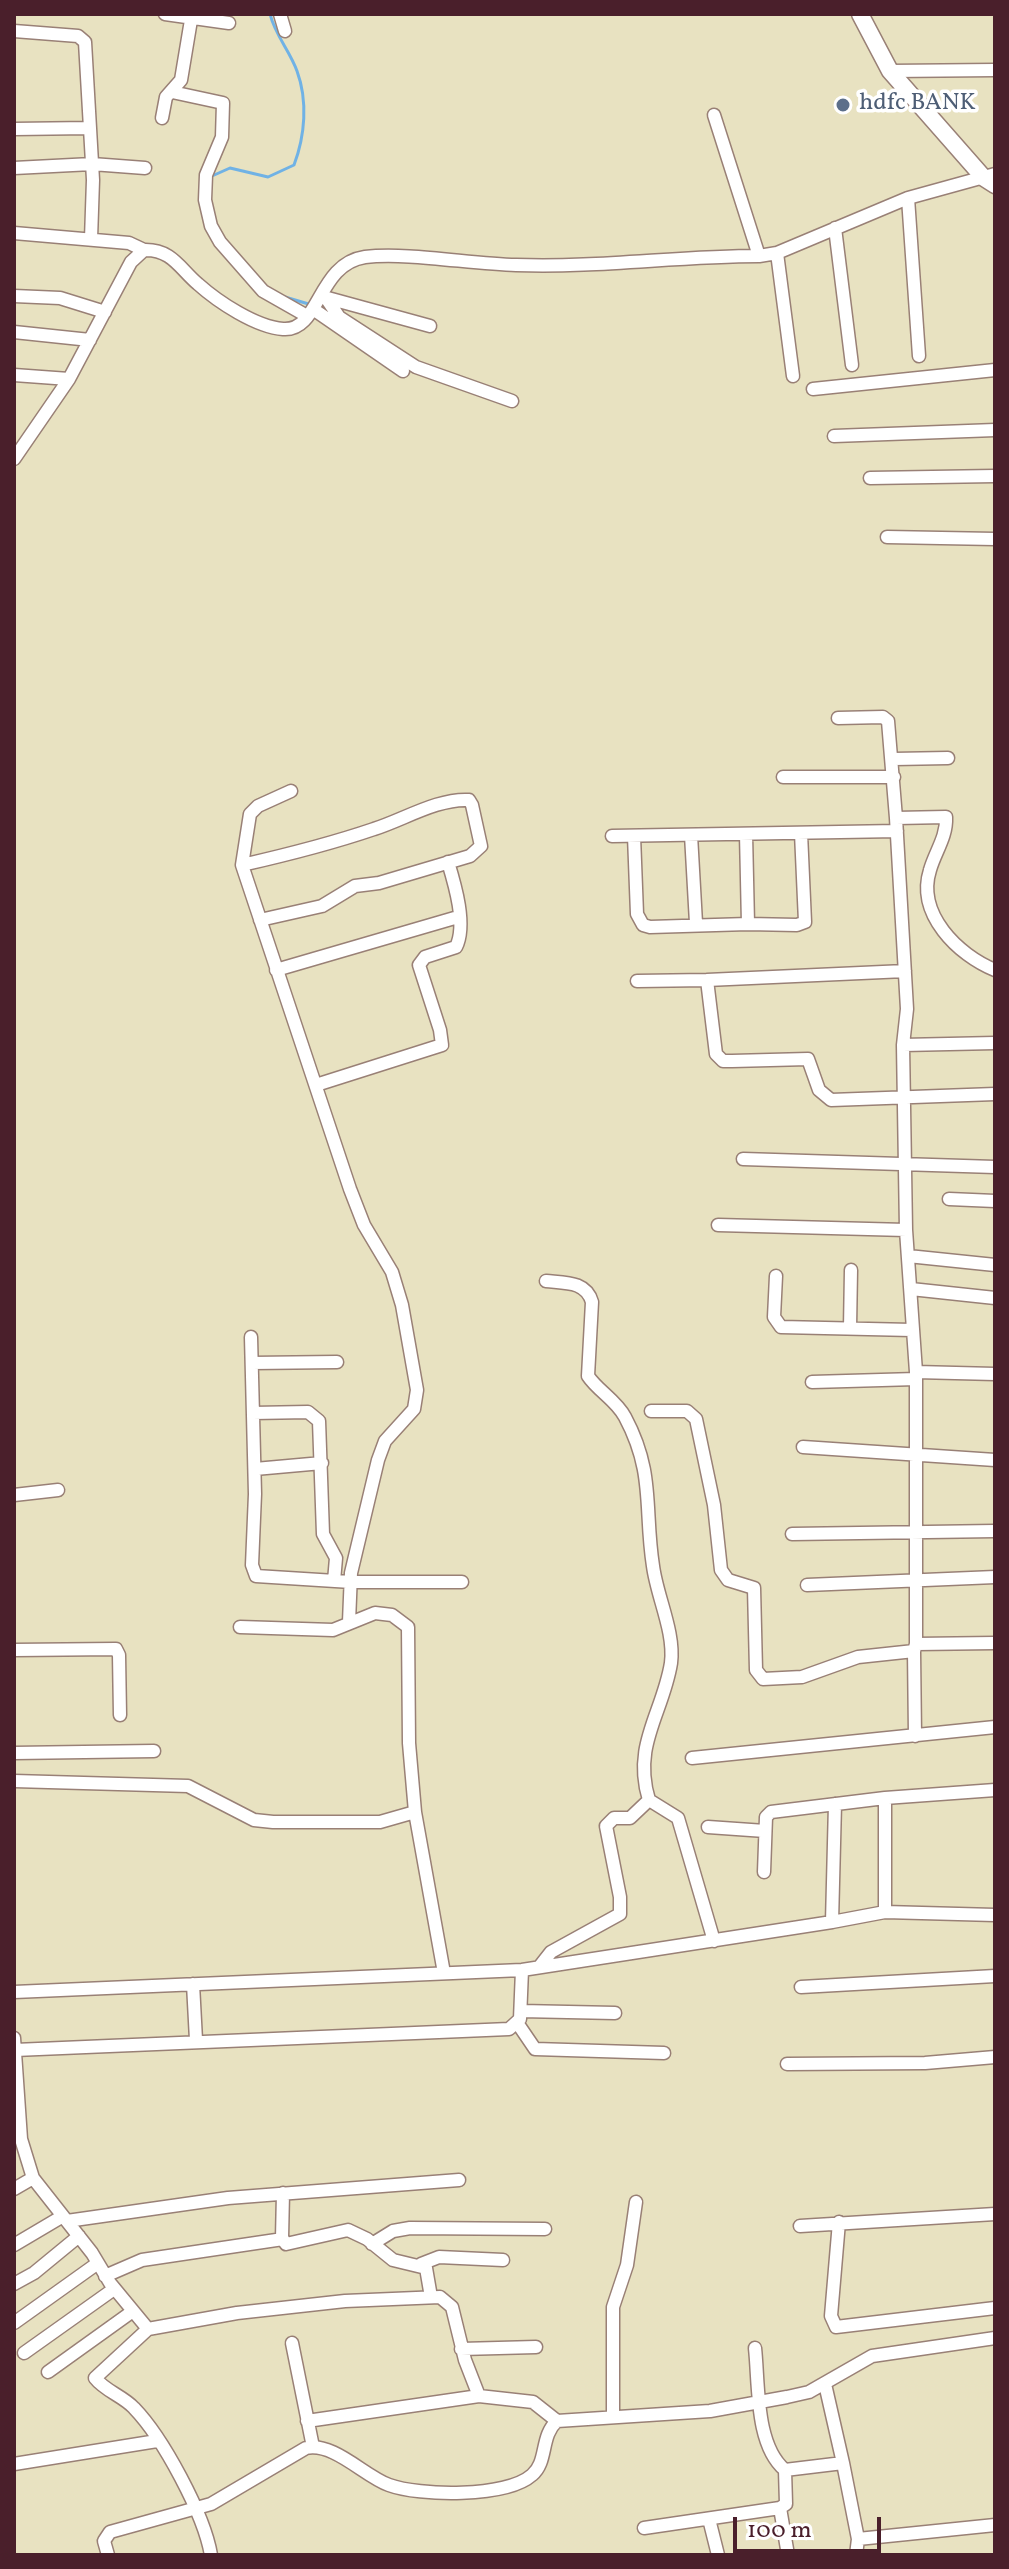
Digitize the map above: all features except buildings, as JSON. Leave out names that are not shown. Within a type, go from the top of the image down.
[{"type":"main road","points":[[860,14],[890,71],[991,179]]},
{"type":"street","points":[[165,14],[229,23]]},
{"type":"street","points":[[280,14],[285,31]]},
{"type":"street","points":[[162,118],[165,99],[181,80],[192,16]]},
{"type":"street","points":[[14,31],[83,39],[92,164],[91,239]]},
{"type":"street","points":[[890,71],[995,70]]},
{"type":"street","points":[[172,92],[223,103],[222,137],[206,175],[205,200],[211,226],[220,242],[263,291],[316,305],[430,326]]},
{"type":"street","points":[[714,115],[759,256]]},
{"type":"street","points":[[14,129],[89,128]]},
{"type":"street","points":[[14,168],[92,164],[145,168]]},
{"type":"street","points":[[14,233],[132,244],[172,257],[203,289],[269,326],[292,328],[316,305],[338,267],[370,257],[519,265],[759,256],[777,253],[908,198],[991,179]]},
{"type":"street","points":[[908,198],[919,356]]},
{"type":"street","points":[[835,228],[852,365]]},
{"type":"street","points":[[14,459],[69,379],[131,262],[144,250]]},
{"type":"street","points":[[777,253],[793,376]]},
{"type":"street","points":[[14,296],[60,298],[105,312]]},
{"type":"street","points":[[316,305],[403,371]]},
{"type":"street","points":[[316,305],[416,367],[512,401]]},
{"type":"street","points":[[14,332],[90,340]]},
{"type":"street","points":[[813,389],[995,370]]},
{"type":"street","points":[[14,375],[69,379]]},
{"type":"street","points":[[834,436],[995,430]]},
{"type":"street","points":[[870,478],[995,476]]},
{"type":"street","points":[[887,537],[995,539]]},
{"type":"street","points":[[838,718],[883,717],[888,721],[894,759],[907,1009],[903,1045],[906,1230],[916,1376],[915,1736]]},
{"type":"street","points":[[894,759],[948,758]]},
{"type":"street","points":[[783,777],[894,777]]},
{"type":"street","points":[[291,791],[258,806],[250,814],[242,865],[364,1225],[392,1272],[417,1390],[414,1409],[385,1441],[378,1460],[362,1516],[351,1582],[349,1622]]},
{"type":"street","points":[[242,865],[365,832],[441,804],[469,800],[481,846],[470,856],[379,883],[355,886],[322,906],[260,920]]},
{"type":"street","points":[[612,836],[801,833],[946,817],[945,834],[929,872],[926,896],[955,945],[995,970]]},
{"type":"street","points":[[634,836],[637,914],[643,925],[797,925],[805,922],[801,833]]},
{"type":"street","points":[[746,834],[748,924]]},
{"type":"street","points":[[691,835],[696,923]]},
{"type":"street","points":[[316,1085],[442,1045],[419,965],[425,957],[456,947],[459,939],[459,903],[448,862]]},
{"type":"street","points":[[276,970],[458,917]]},
{"type":"street","points":[[637,981],[905,971]]},
{"type":"street","points":[[707,980],[713,1045],[723,1061],[802,1057],[811,1063],[819,1090],[831,1100],[995,1094]]},
{"type":"street","points":[[903,1045],[995,1043]]},
{"type":"street","points":[[743,1159],[995,1167]]},
{"type":"street","points":[[949,1199],[995,1201]]},
{"type":"street","points":[[718,1225],[906,1230]]},
{"type":"street","points":[[908,1256],[995,1265]]},
{"type":"street","points":[[850,1328],[851,1270]]},
{"type":"street","points":[[776,1276],[774,1317],[778,1325],[912,1330]]},
{"type":"street","points":[[546,1281],[577,1285],[589,1293],[592,1302],[588,1376],[624,1415],[638,1445],[649,1486],[653,1566],[671,1659],[649,1727],[644,1756],[649,1800]]},
{"type":"street","points":[[911,1289],[995,1298]]},
{"type":"street","points":[[251,1337],[255,1469],[252,1565],[256,1576],[351,1582],[462,1582]]},
{"type":"street","points":[[252,1363],[337,1362]]},
{"type":"street","points":[[812,1382],[995,1374]]},
{"type":"street","points":[[651,1411],[687,1411],[696,1419],[714,1505],[721,1570],[728,1580],[754,1588],[758,1675],[769,1680],[802,1677],[858,1657],[915,1647],[995,1643]]},
{"type":"street","points":[[253,1413],[308,1412],[316,1417],[322,1463],[323,1534],[336,1558],[334,1581]]},
{"type":"street","points":[[803,1447],[995,1460]]},
{"type":"street","points":[[255,1469],[322,1463]]},
{"type":"street","points":[[14,1495],[58,1490]]},
{"type":"street","points":[[792,1534],[995,1531]]},
{"type":"street","points":[[807,1585],[995,1577]]},
{"type":"street","points":[[240,1627],[333,1630],[375,1613],[392,1615],[408,1627],[409,1743],[415,1812],[444,1973]]},
{"type":"street","points":[[14,1650],[116,1649],[119,1655],[120,1715]]},
{"type":"street","points":[[692,1758],[995,1727]]},
{"type":"street","points":[[14,1753],[154,1751]]},
{"type":"street","points":[[14,1781],[188,1786],[254,1820],[273,1822],[380,1822],[415,1812]]},
{"type":"street","points":[[764,1872],[766,1817],[771,1812],[885,1798],[995,1790]]},
{"type":"street","points":[[885,1798],[885,1912]]},
{"type":"street","points":[[649,1800],[678,1818],[714,1941]]},
{"type":"street","points":[[540,1966],[551,1952],[620,1914],[620,1897],[606,1826],[614,1818],[630,1818],[649,1800]]},
{"type":"street","points":[[832,1922],[835,1804]]},
{"type":"street","points":[[708,1827],[765,1831]]},
{"type":"street","points":[[14,1992],[522,1970],[885,1912],[995,1915]]},
{"type":"street","points":[[522,1970],[520,2017],[535,2049],[664,2053]]},
{"type":"street","points":[[801,1987],[995,1976]]},
{"type":"street","points":[[193,1984],[196,2040]]},
{"type":"street","points":[[148,2329],[114,2289],[79,2236],[33,2178],[21,2139],[15,2044],[340,2038],[501,2029],[520,2017],[615,2013]]},
{"type":"street","points":[[787,2064],[925,2063],[995,2057]]},
{"type":"street","points":[[14,2189],[33,2178]]},
{"type":"street","points":[[14,2245],[65,2218],[283,2193],[459,2180]]},
{"type":"street","points":[[283,2193],[283,2239]]},
{"type":"street","points":[[613,2416],[613,2307],[627,2265],[636,2202]]},
{"type":"street","points":[[800,2226],[995,2214]]},
{"type":"street","points":[[839,2222],[831,2316],[836,2327],[995,2308]]},
{"type":"street","points":[[372,2244],[393,2231],[410,2228],[545,2229]]},
{"type":"street","points":[[105,2276],[142,2260],[283,2239],[293,2244],[348,2230],[393,2260],[421,2264],[439,2257],[503,2260]]},
{"type":"street","points":[[14,2284],[45,2265],[79,2236]]},
{"type":"street","points":[[14,2323],[98,2263]]},
{"type":"street","points":[[421,2264],[428,2273],[431,2297]]},
{"type":"street","points":[[24,2353],[114,2289]]},
{"type":"street","points":[[211,2555],[198,2509],[157,2441],[133,2406],[95,2376],[141,2340],[148,2329],[237,2313],[345,2301],[446,2299],[452,2307],[461,2349],[479,2396]]},
{"type":"street","points":[[48,2372],[133,2311]]},
{"type":"street","points":[[108,2555],[104,2541],[110,2532],[198,2509],[229,2494],[297,2451],[313,2447],[391,2486],[479,2492],[518,2483],[532,2476],[537,2470],[550,2428],[557,2421],[710,2411],[760,2402],[809,2392],[872,2356],[995,2338]]},
{"type":"street","points":[[292,2343],[313,2447]]},
{"type":"street","points":[[461,2349],[536,2347]]},
{"type":"street","points":[[644,2528],[780,2508],[786,2504],[785,2470],[769,2445],[760,2402],[755,2348]]},
{"type":"street","points":[[825,2384],[858,2539],[856,2555]]},
{"type":"street","points":[[307,2421],[479,2396],[533,2402],[557,2421]]},
{"type":"street","points":[[14,2464],[157,2441]]},
{"type":"street","points":[[785,2470],[843,2463]]},
{"type":"street","points":[[780,2508],[788,2555]]},
{"type":"street","points":[[709,2519],[718,2555]]},
{"type":"street","points":[[858,2539],[995,2525]]},
{"type":"waterway","points":[[212,176],[230,168],[268,177],[294,165],[303,130],[303,94],[294,64],[270,14]]},
{"type":"waterway","points":[[285,297],[312,305]]},
{"type":"place","name":"hdfc BANK","points":[[843,105]]}]
